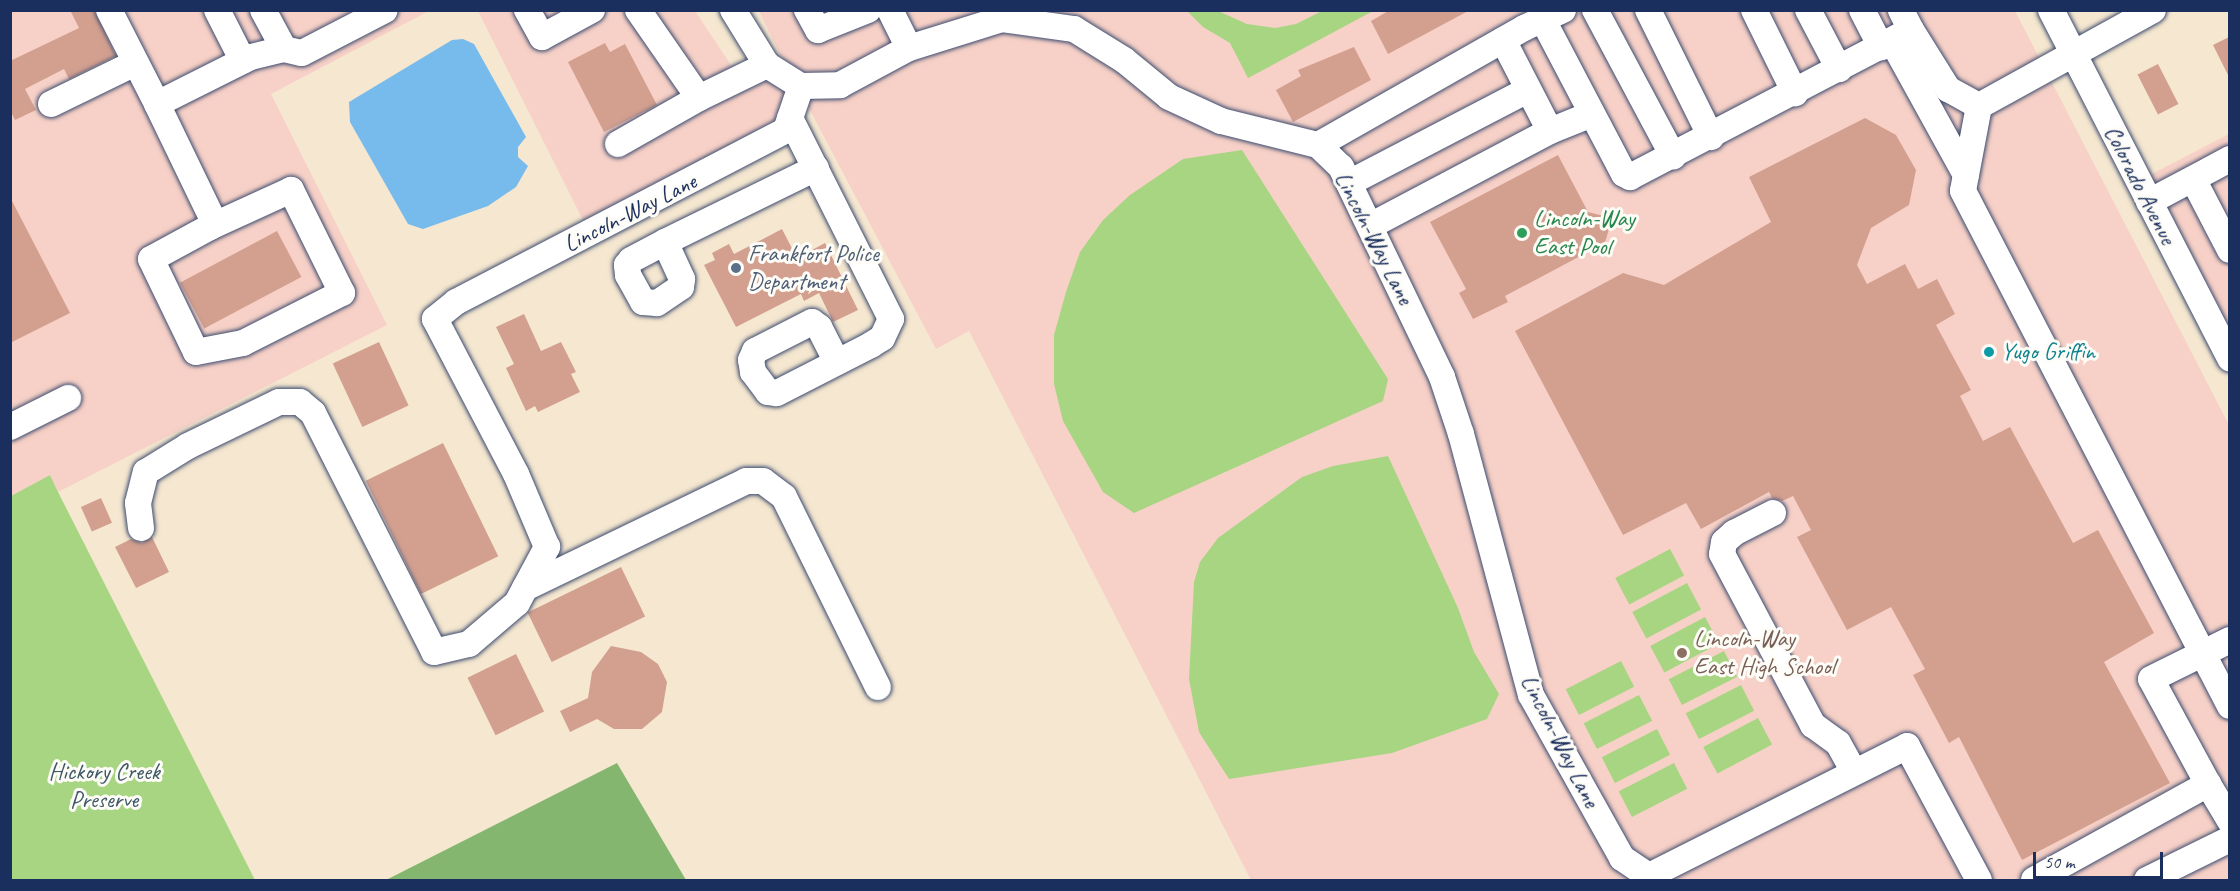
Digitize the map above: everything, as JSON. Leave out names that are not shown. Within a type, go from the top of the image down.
[{"type":"street","points":[[109,10],[215,224],[150,260],[196,352],[243,343],[342,293],[291,190],[210,227]]},
{"type":"street","points":[[217,10],[243,61]]},
{"type":"street","points":[[263,10],[284,49]]},
{"type":"street","points":[[157,104],[243,61],[284,49],[302,53],[358,17],[385,10]]},
{"type":"street","points":[[527,10],[542,37],[592,10]]},
{"type":"street","points":[[638,10],[699,98]]},
{"type":"street","points":[[733,10],[767,65],[801,86]]},
{"type":"street","points":[[807,10],[818,30],[868,10]]},
{"type":"street","points":[[890,10],[909,48]]},
{"type":"street","points":[[1595,10],[1673,156]]},
{"type":"street","points":[[1648,10],[1711,137]]},
{"type":"street","points":[[1754,10],[1795,93]]},
{"type":"street","points":[[1808,10],[1881,43],[1948,89],[1979,106]]},
{"type":"street","points":[[1862,10],[1966,175]]},
{"type":"street","name":"Colorado Avenue","points":[[2051,10],[2149,202],[2222,328],[2229,359]]},
{"type":"street","points":[[2153,10],[1979,106],[1963,191],[2229,706]]},
{"type":"street","points":[[1318,145],[1503,40],[1553,15],[1592,114],[1623,174],[1637,175],[1795,93],[1881,43]]},
{"type":"street","name":"Lincoln-Way Lane","points":[[525,588],[547,547],[516,474],[435,319],[456,302],[786,130],[801,86],[840,85],[909,48],[1002,18],[1074,28],[1124,60],[1169,97],[1221,121],[1318,145],[1341,167],[1442,377],[1531,695],[1622,858],[1652,878]]},
{"type":"street","points":[[1503,40],[1550,131]]},
{"type":"street","points":[[51,104],[135,63]]},
{"type":"street","points":[[618,144],[699,98],[767,65]]},
{"type":"street","points":[[1349,183],[1528,90]]},
{"type":"street","points":[[1370,226],[1550,131],[1592,114]]},
{"type":"street","points":[[790,118],[891,319],[882,338],[837,362]]},
{"type":"street","points":[[2149,202],[2229,159]]},
{"type":"street","points":[[665,242],[682,279],[681,287],[657,303],[643,302],[628,275],[627,265],[665,242],[816,168]]},
{"type":"street","points":[[2193,179],[2226,235]]},
{"type":"street","points":[[10,427],[68,398]]},
{"type":"street","points":[[141,528],[138,503],[147,472],[188,446],[279,402],[300,402],[313,413],[434,652],[469,644],[517,603],[525,588],[746,481],[763,481],[784,496],[878,687]]},
{"type":"street","points":[[1773,513],[1734,533],[1724,542],[1722,554],[1813,724],[1838,743],[1854,772]]},
{"type":"street","points":[[2229,640],[2151,679],[2229,821]]},
{"type":"street","points":[[1652,878],[1906,746],[1979,880]]},
{"type":"street","points":[[2034,880],[2208,784]]},
{"type":"street","points":[[2147,880],[2229,839]]},
{"type":"shaded area","points":[[11,11],[429,11],[271,94],[387,325],[58,492],[50,475],[11,496]]},
{"type":"shaded area","name":"Lincoln-Way East High School","points":[[478,11],[695,11],[731,65],[792,79],[759,11],[2015,11],[2229,425],[2229,880],[1251,880],[969,331],[936,349],[794,80],[779,126],[587,228]]},
{"type":"shaded area","points":[[2229,134],[2229,349],[2144,178]]},
{"type":"green space","points":[[1187,11],[1218,11],[1247,24],[1275,28],[1296,24],[1322,11],[1373,11],[1248,78],[1230,43],[1203,27]]},
{"type":"green space","points":[[1242,150],[1388,379],[1383,401],[1134,513],[1103,492],[1063,421],[1054,384],[1054,335],[1066,292],[1080,252],[1103,220],[1130,195],[1183,159]]},
{"type":"green space","points":[[1388,456],[1458,608],[1474,652],[1499,694],[1487,719],[1392,753],[1229,779],[1199,732],[1189,679],[1194,582],[1200,562],[1218,538],[1302,477],[1333,466]]},
{"type":"green space","name":"Hickory Creek Preserve","points":[[50,475],[255,880],[11,880],[11,496]]},
{"type":"green space","points":[[1670,549],[1684,575],[1629,605],[1615,578]]},
{"type":"green space","points":[[1687,583],[1701,609],[1646,639],[1632,612]]},
{"type":"green space","points":[[1705,617],[1719,643],[1664,673],[1650,646]]},
{"type":"green space","points":[[1724,651],[1737,677],[1682,705],[1669,679]]},
{"type":"green space","points":[[1621,661],[1634,687],[1579,715],[1566,689]]},
{"type":"green space","points":[[1741,685],[1754,711],[1699,739],[1686,713]]},
{"type":"green space","points":[[1639,695],[1652,721],[1597,749],[1584,723]]},
{"type":"green space","points":[[1758,718],[1772,744],[1717,774],[1703,747]]},
{"type":"green space","points":[[1657,729],[1670,755],[1615,783],[1602,757]]},
{"type":"green space","points":[[617,763],[686,880],[386,880]]},
{"type":"green space","points":[[1674,763],[1687,789],[1632,817],[1619,791]]},
{"type":"water","points":[[463,39],[474,44],[526,137],[518,147],[518,157],[528,166],[516,187],[488,206],[423,229],[408,224],[350,122],[349,102],[452,40]]},
{"type":"building","points":[[70,10],[94,10],[116,56],[69,79],[64,69],[25,89],[36,110],[15,120],[10,110],[10,61],[79,28]]},
{"type":"building","points":[[1390,10],[1470,10],[1388,54],[1371,21]]},
{"type":"building","points":[[2229,37],[2229,77],[2213,45]]},
{"type":"building","points":[[605,43],[610,52],[625,44],[657,105],[604,132],[568,62]]},
{"type":"building","points":[[1354,47],[1371,80],[1293,122],[1276,90],[1301,76],[1298,70]]},
{"type":"building","points":[[2158,64],[2178,104],[2158,115],[2138,74]]},
{"type":"building","name":"Lincoln-Way East High School","points":[[1865,118],[1896,135],[1916,170],[1909,205],[1871,228],[1857,265],[1867,284],[1905,264],[1918,289],[1937,279],[1955,314],[1936,325],[1971,390],[1960,396],[1983,441],[2010,427],[2073,543],[2098,530],[2154,633],[2104,662],[2170,783],[2022,860],[1959,737],[1949,743],[1913,675],[1925,669],[1891,607],[1847,630],[1797,537],[1811,530],[1793,496],[1782,501],[1772,498],[1769,492],[1701,529],[1686,503],[1623,535],[1515,331],[1623,273],[1664,285],[1771,222],[1749,177]]},
{"type":"building","name":"Lincoln-Way East Pool","points":[[1558,155],[1588,212],[1612,218],[1605,243],[1505,296],[1508,302],[1473,319],[1459,293],[1466,289],[1430,222]]},
{"type":"building","points":[[10,197],[70,313],[10,343]]},
{"type":"building","points":[[782,229],[797,258],[825,243],[858,310],[833,322],[819,293],[804,301],[801,294],[736,327],[704,265],[715,260],[712,253],[729,244],[734,254]]},
{"type":"building","points":[[277,231],[301,277],[204,329],[180,283]]},
{"type":"building","points":[[524,314],[541,351],[561,342],[576,372],[571,374],[580,392],[538,412],[535,406],[526,411],[506,368],[514,364],[496,327]]},
{"type":"building","points":[[379,342],[409,405],[362,427],[333,364]]},
{"type":"building","points":[[443,443],[498,556],[421,594],[366,481]]},
{"type":"building","points":[[101,498],[112,523],[92,532],[81,507]]},
{"type":"building","points":[[152,537],[169,572],[136,588],[115,547],[131,539],[142,543]]},
{"type":"building","points":[[621,567],[645,616],[552,662],[528,613]]},
{"type":"building","points":[[611,646],[641,652],[658,664],[667,682],[662,712],[642,729],[614,729],[597,719],[570,732],[560,711],[588,698],[592,672]]},
{"type":"building","points":[[516,654],[544,712],[496,735],[467,678]]},
{"type":"place","name":"Lincoln-Way East Pool","points":[[1522,233]]},
{"type":"place","name":"Frankfort Police Department","points":[[736,268]]},
{"type":"place","name":"Yugo Griffin","points":[[1989,352]]},
{"type":"place","name":"Lincoln-Way East High School","points":[[1682,653]]}]
